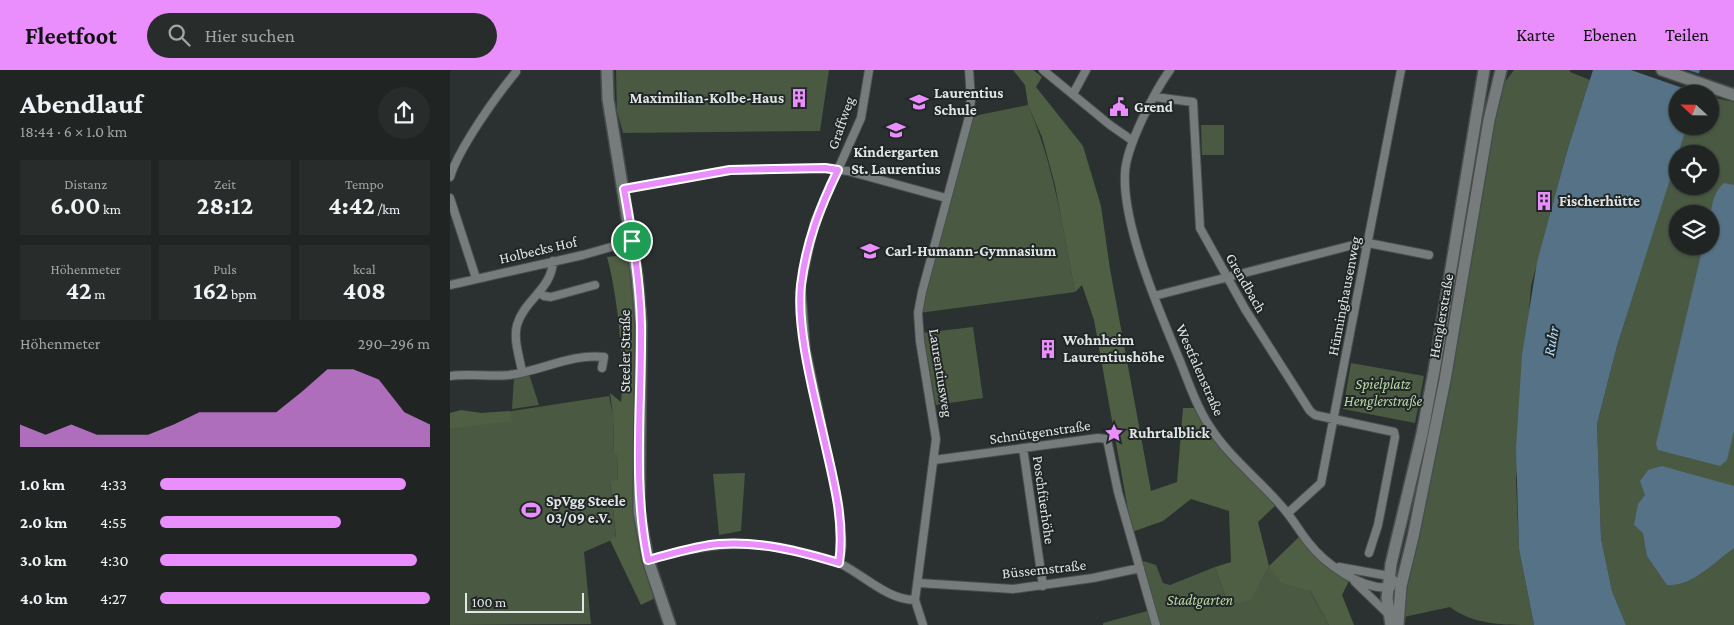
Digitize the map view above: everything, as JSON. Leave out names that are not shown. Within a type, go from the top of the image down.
[{"type":"main road","points":[[1473,70],[1483,75]]},
{"type":"main road","name":"Henglerstraße","points":[[1398,625],[1400,586],[1413,537],[1445,380],[1489,120],[1501,70]]},
{"type":"main road","points":[[1498,84],[1510,70]]},
{"type":"main road","points":[[1662,70],[1733,95]]},
{"type":"main road","name":"Steeler Straße","points":[[607,72],[608,99],[632,241],[641,323],[639,512],[648,560],[670,625]]},
{"type":"main road","name":"Henglerstraße","points":[[1389,619],[1387,575],[1422,434],[1483,75]]},
{"type":"street","name":"Graffweg","points":[[839,563],[842,546],[839,509],[806,349],[801,299],[810,239],[817,216],[861,118],[869,70]]},
{"type":"street","name":"Laurentiusweg","points":[[915,600],[919,583],[936,430],[920,341],[918,313],[946,198],[970,112],[969,70]]},
{"type":"street","points":[[1043,70],[1110,125],[1133,140]]},
{"type":"street","points":[[1073,94],[1086,70]]},
{"type":"street","name":"Westfalenstraße","points":[[1170,70],[1133,140],[1125,173],[1126,192],[1138,248],[1154,296],[1198,407],[1222,444],[1288,513],[1309,543],[1354,580],[1389,619]]},
{"type":"street","name":"Hünninghausenweg","points":[[1288,513],[1321,483],[1401,70]]},
{"type":"street","points":[[451,173],[503,88],[518,71]]},
{"type":"street","name":"Grendbach","points":[[1155,97],[1193,102],[1200,228],[1228,279],[1310,411],[1315,415],[1389,429],[1394,432],[1395,437],[1378,525],[1369,553]]},
{"type":"street","points":[[624,189],[730,170],[825,168],[946,198]]},
{"type":"street","points":[[450,198],[476,278]]},
{"type":"street","name":"Holbecks Hof","points":[[450,285],[554,262],[632,241]]},
{"type":"street","points":[[1154,296],[1228,279],[1357,244],[1368,243],[1429,255]]},
{"type":"street","points":[[522,372],[516,339],[517,325],[523,313],[549,281],[553,272],[554,262]]},
{"type":"street","points":[[540,292],[550,297],[595,285]]},
{"type":"street","points":[[450,376],[469,374],[507,375],[590,355],[604,357],[602,368]]},
{"type":"street","name":"Schnütgenstraße","points":[[934,460],[1098,438],[1107,440],[1118,492],[1156,625]]},
{"type":"street","name":"Poschfüerhöhe","points":[[1023,448],[1042,586]]},
{"type":"street","points":[[648,560],[717,544],[743,543],[787,548],[839,563],[894,596],[915,600],[923,625]]},
{"type":"street","name":"Westfalenstraße","points":[[1337,567],[1387,575],[1400,586]]},
{"type":"street","name":"Büssemstraße","points":[[919,583],[1013,589],[1042,586],[1140,568]]},
{"type":"street","name":"Westfalenstraße","points":[[1354,580],[1373,587],[1387,575]]},
{"type":"green space","points":[[616,70],[829,70],[820,131],[623,133],[617,111]]},
{"type":"green space","points":[[1013,70],[1033,70],[1042,77],[1036,87],[1083,146],[1101,206],[1110,269],[1151,491],[1177,482],[1183,408],[1197,408],[1208,426],[1277,504],[1258,522],[1269,566],[1301,535],[1350,579],[1342,595],[1354,625],[1329,625],[1310,591],[1281,583],[1269,567],[1252,599],[1229,607],[1215,567],[1231,562],[1229,511],[1191,499],[1163,521],[1132,532],[1094,320],[1082,285],[1075,292],[1055,185],[1042,137],[1028,105],[1025,85]]},
{"type":"green space","points":[[1514,70],[1570,70],[1570,72],[1590,80],[1568,148],[1531,286],[1516,480],[1519,549],[1534,625],[1479,621],[1450,607],[1399,618],[1502,86]]},
{"type":"green space","points":[[1719,99],[1734,102],[1734,625],[1626,625],[1612,591],[1601,538],[1597,424],[1617,346],[1669,180],[1669,195],[1719,195],[1719,145],[1681,145],[1684,135],[1719,135]]},
{"type":"green space","points":[[1028,105],[1045,151],[1051,174],[1075,292],[919,313],[969,117]]},
{"type":"green space","points":[[1201,125],[1224,125],[1224,155],[1202,155]]},
{"type":"green space","points":[[626,255],[637,277],[639,488],[657,597],[641,605],[610,540],[616,537],[610,481],[618,480],[617,454],[614,454],[613,414],[610,393],[621,402],[622,369],[617,309],[607,257]]},
{"type":"green space","points":[[973,327],[983,398],[936,405],[922,333]]},
{"type":"green space","name":"Spielplatz Henglerstraße","points":[[1351,363],[1424,376],[1415,423],[1343,409]]},
{"type":"green space","points":[[529,374],[539,405],[512,409],[514,377]]},
{"type":"green space","name":"SpVgg Steele 03/09 e.V.","points":[[609,396],[613,414],[614,453],[617,453],[618,481],[610,482],[616,538],[584,552],[591,624],[450,625],[450,429],[512,411]]},
{"type":"green space","points":[[461,410],[481,413],[510,411],[511,421],[450,429],[450,413]]},
{"type":"green space","points":[[745,473],[741,531],[719,535],[713,474]]},
{"type":"green space","name":"Stadtgarten","points":[[1140,560],[1156,565],[1163,583],[1170,585],[1215,567],[1229,607],[1252,598],[1269,567],[1309,590],[1329,625],[1157,625]]},
{"type":"green space","name":"Stadtgarten","points":[[1151,610],[1155,625],[1103,625],[1103,623]]},
{"type":"water","name":"Ruhr","points":[[1593,70],[1700,70],[1695,85],[1669,85],[1669,135],[1684,135],[1681,145],[1669,145],[1669,183],[1617,346],[1597,424],[1601,538],[1612,591],[1626,625],[1534,625],[1519,549],[1516,448],[1522,355],[1537,262],[1568,148]]},
{"type":"water","points":[[1724,183],[1734,185],[1734,431],[1727,460],[1720,466],[1658,450],[1656,444],[1701,255],[1719,255],[1719,205],[1713,205],[1716,195],[1719,195],[1719,189]]},
{"type":"water","points":[[1662,466],[1734,486],[1734,548],[1702,573],[1676,585],[1667,585],[1647,556],[1643,533],[1634,525],[1638,504],[1645,495],[1640,481],[1648,470]]},
{"type":"pier","points":[[1631,70],[1688,70],[1700,74],[1696,85],[1674,85]]},
{"type":"place","name":"Maximilian-Kolbe-Haus","points":[[799,98]]},
{"type":"place","name":"Laurentius Schule","points":[[919,102]]},
{"type":"place","name":"Grend","points":[[1119,107]]},
{"type":"place","name":"Kindergarten St. Laurentius","points":[[896,130]]},
{"type":"place","name":"Fischerhütte","points":[[1544,201]]},
{"type":"place","name":"Carl-Humann-Gymnasium","points":[[870,251]]},
{"type":"place","name":"Wohnheim Laurentiushöhe","points":[[1048,349]]},
{"type":"place","name":"Ruhrtalblick","points":[[1114,433]]},
{"type":"place","name":"SpVgg Steele 03/09 e.V.","points":[[531,510]]},
{"type":"route","points":[[825,168],[838,170],[817,216],[810,239],[801,286],[801,299],[802,326],[806,349],[839,509],[842,546],[839,563],[787,548],[743,543],[717,544],[648,560],[639,512],[641,323],[638,277],[632,241],[624,189],[730,170],[825,168]]}]
